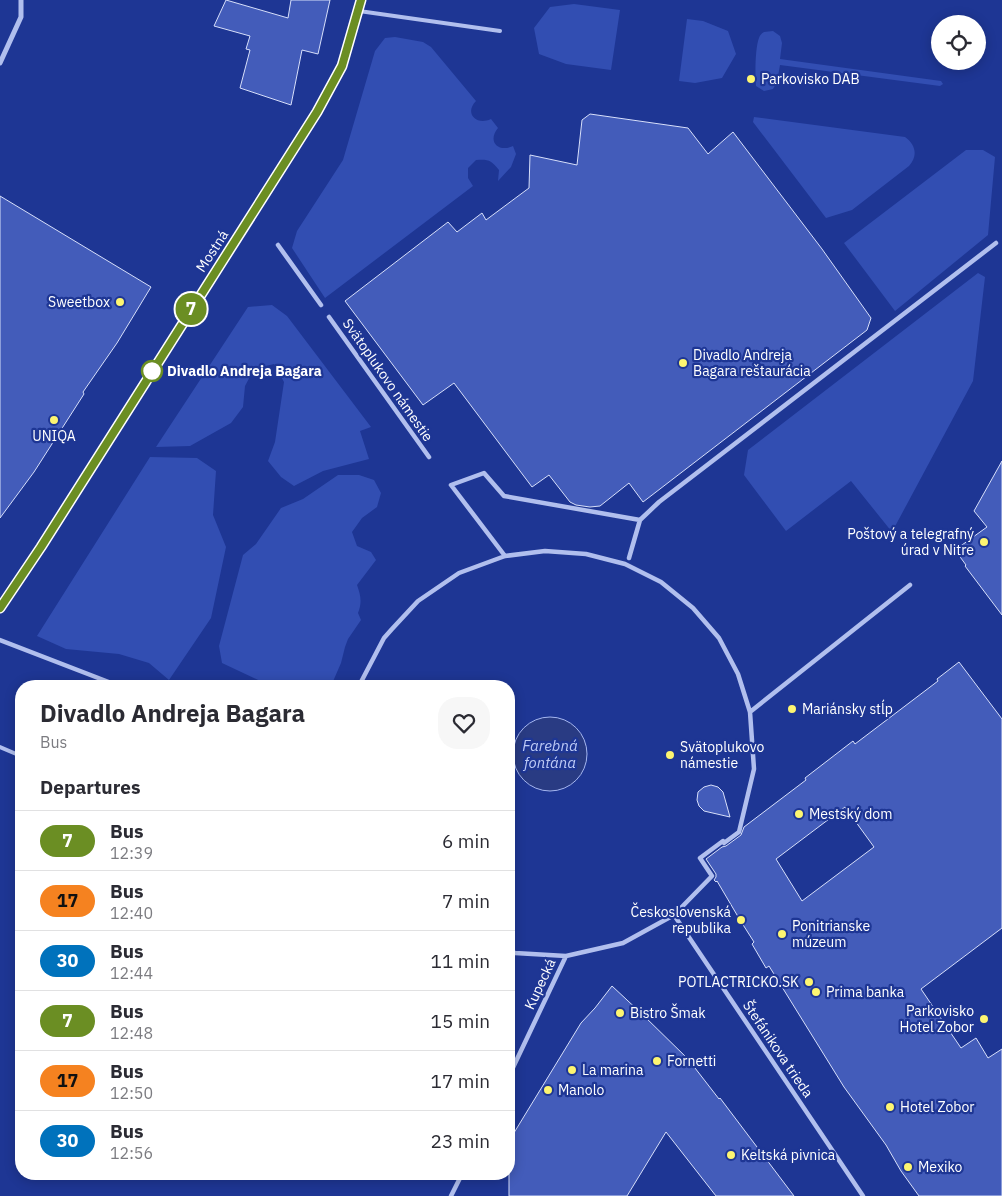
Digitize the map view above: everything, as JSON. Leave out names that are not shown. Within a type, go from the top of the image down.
[{"type":"street","points":[[0,63],[21,17],[21,0]]},
{"type":"street","name":"Mostná","points":[[0,608],[41,547],[317,112],[342,66],[361,0]]},
{"type":"street","points":[[629,558],[640,520],[659,502],[996,243]]},
{"type":"street","points":[[278,245],[321,305]]},
{"type":"street","name":"Svätoplukovo námestie","points":[[330,317],[429,457]]},
{"type":"street","points":[[505,556],[451,485],[484,473],[504,496],[640,520]]},
{"type":"street","points":[[362,680],[384,638],[418,601],[459,573],[505,556],[545,551],[586,554],[625,564],[661,582],[693,608],[718,638],[738,674],[750,712],[754,769],[739,832],[700,858],[712,876],[674,915],[623,943],[566,956],[515,954]]},
{"type":"street","points":[[750,712],[910,585]]},
{"type":"street","points":[[0,640],[103,680]]},
{"type":"street","name":"Štefánikova trieda","points":[[674,915],[863,1196]]},
{"type":"street","name":"Kupecká","points":[[515,1063],[566,956]]},
{"type":"street","points":[[451,1196],[459,1180]]},
{"type":"lane","points":[[358,11],[500,30]]},
{"type":"lane","points":[[0,747],[15,753]]},
{"type":"shaded area","points":[[574,4],[620,10],[611,70],[566,64],[539,54],[534,28],[550,7]]},
{"type":"shaded area","points":[[687,19],[703,21],[728,31],[736,54],[722,78],[695,83],[679,81]]},
{"type":"shaded area","points":[[773,31],[780,36],[782,43],[780,59],[941,81],[943,84],[940,86],[780,65],[777,82],[773,89],[764,91],[756,86],[757,48],[761,35],[764,32]]},
{"type":"shaded area","points":[[395,37],[423,42],[431,47],[476,101],[471,110],[473,117],[481,121],[491,119],[498,128],[494,137],[496,144],[503,148],[513,146],[516,154],[511,167],[498,181],[499,170],[494,164],[486,160],[476,160],[468,168],[468,178],[473,186],[325,298],[292,248],[297,231],[343,160],[375,51],[385,38]]},
{"type":"shaded area","points":[[754,117],[905,137],[912,144],[915,155],[909,166],[852,210],[826,218],[753,122]]},
{"type":"shaded area","points":[[966,150],[983,150],[995,157],[988,235],[895,311],[844,243]]},
{"type":"shaded area","points":[[978,273],[985,277],[973,381],[892,532],[851,481],[786,531],[744,475],[748,450]]},
{"type":"shaded area","points":[[272,305],[287,316],[371,427],[360,431],[369,459],[323,471],[294,486],[281,477],[268,461],[275,442],[284,382],[274,364],[254,369],[245,386],[243,407],[231,423],[190,446],[156,447],[248,307]]},
{"type":"shaded area","points":[[150,457],[197,458],[216,471],[213,515],[226,547],[211,618],[169,680],[149,663],[119,654],[66,649],[37,636]]},
{"type":"shaded area","points":[[338,475],[359,475],[374,480],[381,493],[377,507],[362,518],[352,532],[357,546],[371,552],[376,560],[357,585],[361,599],[358,613],[361,620],[348,639],[334,680],[258,680],[222,663],[219,646],[243,555],[256,544],[281,508],[303,499]]},
{"type":"water","name":"Farebná fontána","points":[[543,718],[557,718],[571,723],[581,733],[586,747],[586,761],[581,775],[571,785],[557,790],[543,790],[529,785],[519,775],[515,764],[515,744],[519,733],[529,723]]},
{"type":"building","points":[[226,0],[288,18],[291,0],[330,0],[318,54],[302,50],[291,105],[240,88],[250,50],[246,49],[250,36],[214,26]]},
{"type":"building","points":[[590,114],[688,128],[708,154],[733,132],[822,249],[871,318],[867,330],[643,502],[629,483],[600,506],[590,507],[570,502],[549,475],[532,487],[454,383],[423,405],[345,301],[448,222],[457,232],[482,213],[486,220],[529,188],[530,155],[577,165],[582,120]]},
{"type":"building","points":[[0,196],[151,287],[34,472],[0,518]]},
{"type":"building","name":"Poštový a telegrafný úrad v Nitre","points":[[1002,461],[1002,615],[955,550],[987,527],[974,511]]},
{"type":"building","points":[[959,662],[1002,719],[1002,928],[921,989],[961,1048],[976,1038],[988,1058],[1002,1049],[1002,1196],[919,1196],[901,1171],[886,1145],[844,1087],[769,966],[766,968],[752,944],[754,942],[717,881],[714,880],[716,874],[706,859],[741,835],[744,827],[806,780],[805,778],[853,741],[855,744],[938,681],[937,679]],"holes":[[[845,807],[874,847],[802,901],[776,859]]]},
{"type":"building","points":[[711,785],[718,787],[723,792],[730,817],[704,811],[699,806],[697,800],[698,792],[704,787]]},
{"type":"building","points":[[612,986],[642,1014],[688,1059],[794,1196],[716,1196],[666,1132],[627,1196],[509,1196],[509,1180],[515,1180],[515,1131],[581,1023]]},
{"type":"bus line","name":"7","points":[[0,608],[41,547],[317,112],[342,66],[361,0]]},
{"type":"place","name":"Parkovisko DAB","points":[[751,79]]},
{"type":"place","name":"Sweetbox","points":[[120,302]]},
{"type":"place","name":"Divadlo Andreja Bagara reštaurácia","points":[[683,363]]},
{"type":"place","name":"Divadlo Andreja Bagara","points":[[152,371]]},
{"type":"place","name":"UNIQA","points":[[54,420]]},
{"type":"place","name":"Poštový a telegrafný úrad v Nitre","points":[[984,542]]},
{"type":"place","name":"Mariánsky stĺp","points":[[792,709]]},
{"type":"place","name":"Svätoplukovo námestie","points":[[670,755]]},
{"type":"place","name":"Mestský dom","points":[[799,814]]},
{"type":"place","name":"Československá republika","points":[[741,920]]},
{"type":"place","name":"Ponitrianske múzeum","points":[[782,934]]},
{"type":"place","name":"POTLACTRICKO.SK","points":[[809,982]]},
{"type":"place","name":"Prima banka","points":[[816,992]]},
{"type":"place","name":"Bistro Šmak","points":[[620,1013]]},
{"type":"place","name":"Parkovisko Hotel Zobor","points":[[984,1019]]},
{"type":"place","name":"Fornetti","points":[[657,1061]]},
{"type":"place","name":"La marina","points":[[572,1070]]},
{"type":"place","name":"Manolo","points":[[548,1090]]},
{"type":"place","name":"Hotel Zobor","points":[[890,1107]]},
{"type":"place","name":"Keltská pivnica","points":[[731,1155]]},
{"type":"place","name":"Mexiko","points":[[908,1167]]}]
